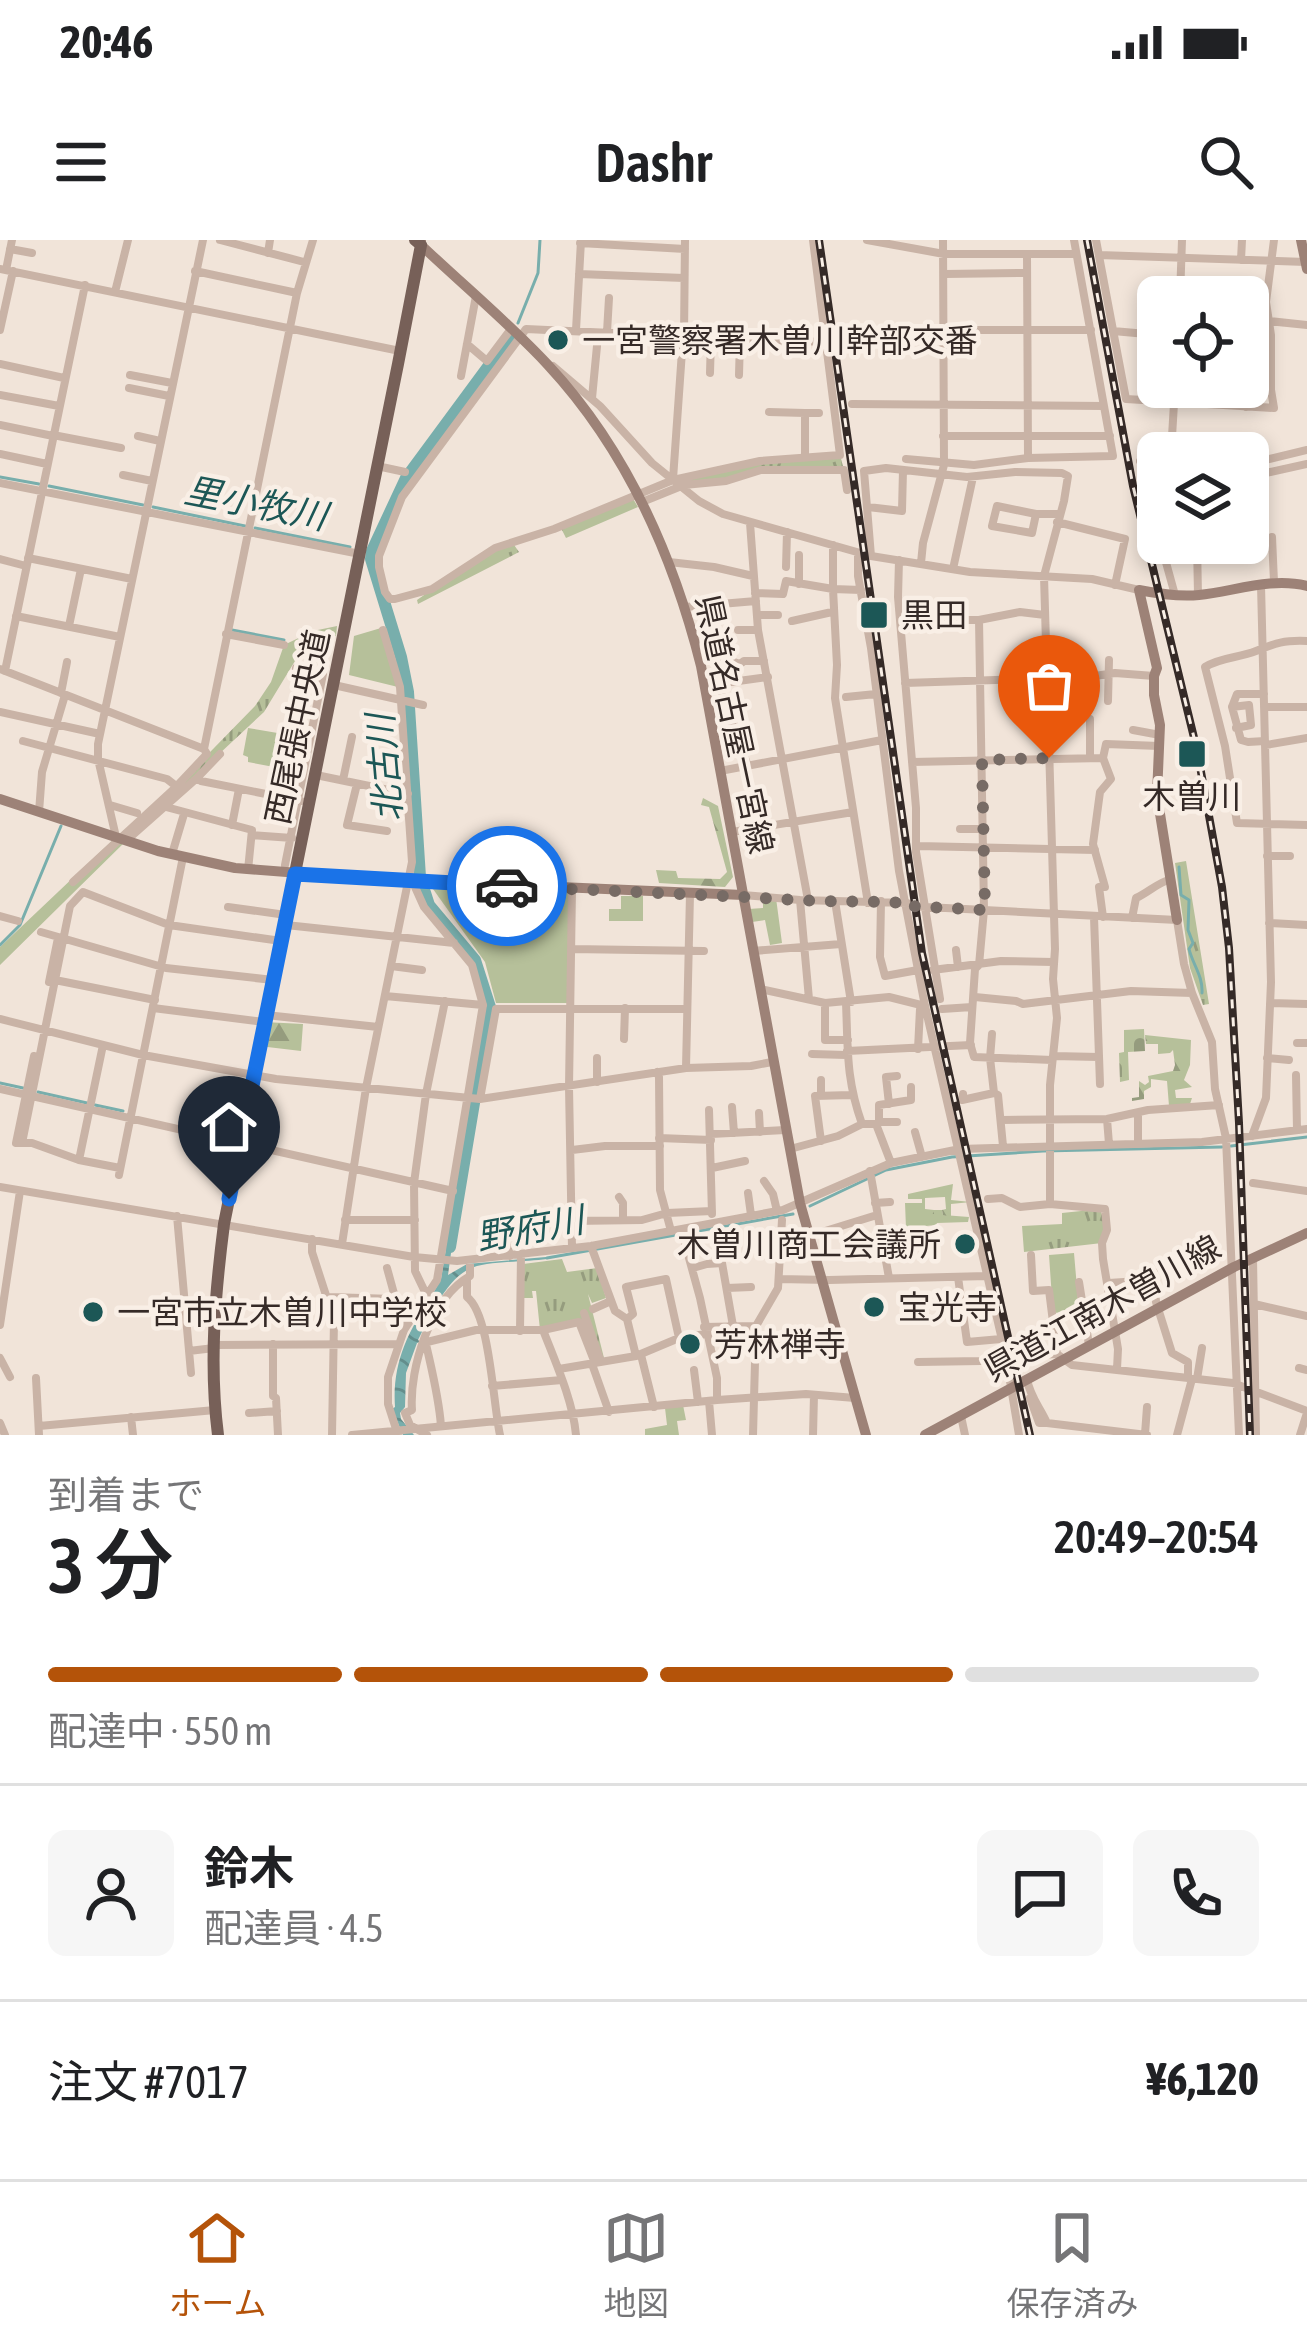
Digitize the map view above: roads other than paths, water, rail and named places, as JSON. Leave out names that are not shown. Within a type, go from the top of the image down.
[{"type":"main road","name":"県道名古屋一宮線","points":[[419,242],[546,362],[592,418],[640,498],[669,562],[703,680],[800,1203],[866,1435]]},
{"type":"main road","name":"西尾張中央道","points":[[218,1435],[214,1347],[224,1224],[285,920],[303,802],[314,774],[313,753],[334,685],[369,529],[419,242]]},
{"type":"main road","points":[[1303,242],[1306,265]]},
{"type":"main road","points":[[1177,920],[1157,795],[1157,668],[1139,590],[1198,595],[1307,582]]},
{"type":"main road","points":[[0,799],[177,856],[248,870],[290,869],[416,883],[743,895]]},
{"type":"main road","name":"県道江南木曽川線","points":[[930,1433],[1060,1356],[1307,1233]]},
{"type":"street","points":[[115,292],[128,240]]},
{"type":"street","points":[[121,839],[98,759],[100,734],[203,240]]},
{"type":"street","points":[[220,240],[257,245],[268,253],[304,262]]},
{"type":"street","points":[[268,253],[270,240]]},
{"type":"street","points":[[203,749],[297,292],[313,240]]},
{"type":"street","points":[[515,333],[402,497],[379,556],[390,598],[432,589],[495,548],[676,483],[803,456],[840,455],[812,240]]},
{"type":"street","points":[[868,240],[944,254],[1076,254]]},
{"type":"street","points":[[921,563],[943,470],[944,240]]},
{"type":"street","points":[[872,556],[864,471],[943,470],[1028,458],[1113,456],[1074,240]]},
{"type":"street","points":[[1096,240],[1126,400],[1137,401]]},
{"type":"street","points":[[1181,276],[1182,240]]},
{"type":"street","points":[[1241,260],[1242,240]]},
{"type":"street","points":[[1269,276],[1274,240]]},
{"type":"street","points":[[576,330],[581,242],[685,245],[676,483]]},
{"type":"street","points":[[0,330],[11,244],[32,253]]},
{"type":"street","points":[[1027,254],[1028,458]]},
{"type":"street","points":[[1099,255],[1306,265]]},
{"type":"street","points":[[6,270],[400,351]]},
{"type":"street","points":[[196,271],[297,292]]},
{"type":"street","points":[[945,274],[1026,273]]},
{"type":"street","points":[[579,274],[683,278]]},
{"type":"street","points":[[73,882],[208,754],[3,670],[85,285]]},
{"type":"street","points":[[461,376],[476,296]]},
{"type":"street","points":[[607,332],[609,298]]},
{"type":"street","points":[[1269,408],[1274,408],[1269,321],[1307,325]]},
{"type":"street","points":[[466,344],[487,361],[515,333],[526,329],[826,342]]},
{"type":"street","points":[[944,330],[1091,330]]},
{"type":"street","points":[[1113,331],[1137,333]]},
{"type":"street","points":[[710,373],[711,338]]},
{"type":"street","points":[[739,376],[740,339]]},
{"type":"street","points":[[592,399],[597,346]]},
{"type":"street","points":[[546,362],[592,399],[676,483],[711,508],[750,523],[872,556],[953,569],[1092,579],[1139,590]]},
{"type":"street","points":[[0,364],[64,378]]},
{"type":"street","points":[[130,375],[172,383]]},
{"type":"street","points":[[130,388],[170,396]]},
{"type":"street","points":[[0,394],[59,406]]},
{"type":"street","points":[[852,404],[1104,406]]},
{"type":"street","points":[[769,412],[819,413]]},
{"type":"street","points":[[802,471],[805,412]]},
{"type":"street","points":[[0,425],[121,448]]},
{"type":"street","points":[[137,436],[160,441]]},
{"type":"street","points":[[944,436],[1110,436]]},
{"type":"street","points":[[1269,459],[1307,450]]},
{"type":"street","points":[[0,454],[47,464]]},
{"type":"street","points":[[833,456],[833,470]]},
{"type":"street","points":[[906,459],[974,476],[1026,471],[1066,474],[1064,501],[1044,577],[1057,1018],[1049,1118],[1050,1204]]},
{"type":"street","points":[[1269,472],[1307,464]]},
{"type":"street","points":[[377,466],[405,472]]},
{"type":"street","points":[[761,466],[844,470],[847,490]]},
{"type":"street","points":[[138,468],[153,476]]},
{"type":"street","points":[[868,507],[902,511],[903,470]]},
{"type":"street","points":[[123,476],[153,476]]},
{"type":"street","points":[[953,569],[974,476]]},
{"type":"street","points":[[0,483],[248,528],[360,554]]},
{"type":"street","points":[[1036,514],[1032,533],[992,526],[997,506],[1058,518],[1125,539],[1115,585]]},
{"type":"street","points":[[750,523],[758,630],[804,900],[808,999]]},
{"type":"street","points":[[369,529],[386,532]]},
{"type":"street","points":[[786,566],[787,531]]},
{"type":"street","points":[[1252,1136],[1266,1098],[1270,1003],[1262,647],[1272,537]]},
{"type":"street","points":[[833,545],[836,698],[868,903]]},
{"type":"street","points":[[858,553],[899,871],[918,970],[922,1012],[918,1048]]},
{"type":"street","points":[[799,555],[799,584]]},
{"type":"street","points":[[0,560],[132,579]]},
{"type":"street","points":[[899,560],[916,852],[941,1004],[1016,1000],[1023,1004],[1151,990],[1192,993]]},
{"type":"street","points":[[669,562],[753,576]]},
{"type":"street","points":[[1166,564],[1175,596]]},
{"type":"street","points":[[1197,564],[1198,595]]},
{"type":"street","points":[[69,626],[81,569]]},
{"type":"street","points":[[685,607],[783,594],[786,581],[861,590]]},
{"type":"street","points":[[885,582],[898,582]]},
{"type":"street","points":[[902,620],[979,620],[1020,611],[1045,615]]},
{"type":"street","points":[[792,621],[832,612]]},
{"type":"street","points":[[757,615],[778,615]]},
{"type":"street","points":[[16,616],[120,638]]},
{"type":"street","points":[[979,620],[985,910],[975,969],[974,1057],[1053,1058],[1078,1052],[1099,1057]]},
{"type":"street","points":[[383,630],[410,702],[408,794],[416,883],[424,907],[472,965],[481,1004],[475,1098]]},
{"type":"street","points":[[738,630],[758,630]]},
{"type":"street","points":[[226,634],[284,645]]},
{"type":"street","points":[[1307,641],[1286,640],[1205,667],[1225,746],[1237,823],[1307,825]]},
{"type":"street","points":[[698,657],[708,653],[740,664],[764,661]]},
{"type":"street","points":[[1108,660],[1108,701]]},
{"type":"street","points":[[39,812],[42,772],[68,662]]},
{"type":"street","points":[[197,778],[303,802],[323,674],[296,668]]},
{"type":"street","points":[[905,683],[1115,673],[1154,676]]},
{"type":"street","points":[[703,680],[718,678],[724,683],[768,677]]},
{"type":"street","points":[[724,683],[722,697],[748,766]]},
{"type":"street","points":[[334,685],[410,702]]},
{"type":"street","points":[[846,697],[877,694]]},
{"type":"street","points":[[1264,694],[1238,694],[1233,699],[1241,740],[1265,743],[1307,738]]},
{"type":"street","points":[[1232,707],[1245,704],[1251,709],[1251,725],[1237,728]]},
{"type":"street","points":[[1264,707],[1307,707]]},
{"type":"street","points":[[0,712],[100,734]]},
{"type":"street","points":[[1090,719],[1090,758]]},
{"type":"street","points":[[1133,730],[1160,740]]},
{"type":"street","points":[[343,780],[352,736]]},
{"type":"street","points":[[720,771],[882,740]]},
{"type":"street","points":[[1100,1084],[1099,886],[1105,886],[1093,844],[1100,792],[1111,779],[1103,758],[1106,744],[1160,740]]},
{"type":"street","points":[[23,741],[167,779],[176,787]]},
{"type":"street","points":[[121,839],[166,807],[220,754]]},
{"type":"street","points":[[912,762],[1103,758]]},
{"type":"street","points":[[314,774],[408,794]]},
{"type":"street","points":[[357,784],[347,825],[387,831]]},
{"type":"street","points":[[232,825],[239,789]]},
{"type":"street","points":[[108,805],[137,813]]},
{"type":"street","points":[[166,807],[252,830],[248,870]]},
{"type":"street","points":[[730,832],[853,812]]},
{"type":"street","points":[[184,814],[170,925],[120,1172],[32,1143],[16,1143],[61,938],[70,906],[83,892],[170,925],[281,941]]},
{"type":"street","points":[[960,829],[983,829]]},
{"type":"street","points":[[252,835],[296,838]]},
{"type":"street","points":[[918,846],[1095,850]]},
{"type":"street","points":[[1267,856],[1290,856]]},
{"type":"street","points":[[1100,866],[1117,867]]},
{"type":"street","points":[[1132,918],[1136,898],[1171,879]]},
{"type":"street","points":[[342,1244],[378,1027],[398,937],[416,883]]},
{"type":"street","points":[[1039,883],[1052,883]]},
{"type":"street","points":[[1254,884],[1268,884]]},
{"type":"street","points":[[572,889],[572,1248]]},
{"type":"street","points":[[686,1068],[690,894]]},
{"type":"street","points":[[743,895],[1177,920],[1192,993],[1212,1042],[1226,1143],[1239,1435]]},
{"type":"street","points":[[835,901],[848,1002],[846,1053],[851,1095],[862,1124]]},
{"type":"street","points":[[881,902],[880,957],[885,976],[918,970]]},
{"type":"street","points":[[228,908],[454,943]]},
{"type":"street","points":[[0,916],[18,922]]},
{"type":"street","points":[[1269,923],[1307,925]]},
{"type":"street","points":[[40,932],[161,967],[273,980]]},
{"type":"street","points":[[42,1030],[61,938]]},
{"type":"street","points":[[753,951],[842,944]]},
{"type":"street","points":[[571,949],[704,951]]},
{"type":"street","points":[[956,950],[958,967]]},
{"type":"street","points":[[460,957],[481,1004]]},
{"type":"street","points":[[934,970],[1001,961],[1053,962]]},
{"type":"street","points":[[392,966],[422,970]]},
{"type":"street","points":[[55,980],[154,1004],[378,1027]]},
{"type":"street","points":[[759,988],[825,1003],[889,997],[921,1005]]},
{"type":"street","points":[[385,996],[481,1004]]},
{"type":"street","points":[[426,1294],[415,1271],[414,1183],[446,1001]]},
{"type":"street","points":[[825,1003],[825,1040],[848,1040]]},
{"type":"street","points":[[1270,1003],[1307,1004]]},
{"type":"street","points":[[921,1005],[961,1154],[963,1185],[1006,1357],[1019,1435]]},
{"type":"street","points":[[624,1039],[625,1008]]},
{"type":"street","points":[[397,1432],[387,1396],[388,1377],[404,1330],[444,1261],[453,1191],[496,1009],[687,1009]]},
{"type":"street","points":[[0,1019],[143,1055],[253,1076],[475,1098],[686,1068],[772,1062]]},
{"type":"street","points":[[992,1034],[990,1058],[1003,1147]]},
{"type":"street","points":[[79,1160],[103,1045]]},
{"type":"street","points":[[812,1054],[971,1046]]},
{"type":"street","points":[[597,1058],[597,1082]]},
{"type":"street","points":[[1267,1058],[1288,1060]]},
{"type":"street","points":[[656,1072],[660,1190],[693,1268],[717,1378],[712,1435]]},
{"type":"street","points":[[572,1221],[641,1220],[667,1213],[724,1220],[779,1216],[891,1163],[922,1156],[1003,1147],[1050,1150],[1109,1144],[1226,1143],[1302,1130],[1296,1075]]},
{"type":"street","points":[[889,1104],[886,1077],[897,1076]]},
{"type":"street","points":[[821,1080],[821,1094]]},
{"type":"street","points":[[891,1163],[877,1123],[879,1105],[910,1100],[910,1087]]},
{"type":"street","points":[[0,1089],[453,1191]]},
{"type":"street","points":[[963,1094],[962,1100],[994,1093]]},
{"type":"street","points":[[821,1141],[815,1096],[851,1095]]},
{"type":"street","points":[[1002,1120],[1107,1119],[1220,1105]]},
{"type":"street","points":[[732,1107],[734,1133]]},
{"type":"street","points":[[709,1110],[712,1216]]},
{"type":"street","points":[[1138,1112],[1138,1144]]},
{"type":"street","points":[[759,1113],[760,1132]]},
{"type":"street","points":[[1107,1119],[1109,1144]]},
{"type":"street","points":[[789,1149],[862,1124],[896,1122]]},
{"type":"street","points":[[572,1150],[785,1130]]},
{"type":"street","points":[[915,1132],[922,1156]]},
{"type":"street","points":[[711,1168],[745,1161]]},
{"type":"street","points":[[871,1174],[889,1278]]},
{"type":"street","points":[[753,1435],[757,1332],[779,1279],[779,1216],[764,1181]]},
{"type":"street","points":[[1252,1183],[1307,1191]]},
{"type":"street","points":[[0,1187],[469,1269],[679,1232],[712,1216]]},
{"type":"street","points":[[0,1325],[20,1191]]},
{"type":"street","points":[[748,1193],[752,1215]]},
{"type":"street","points":[[619,1197],[622,1220]]},
{"type":"street","points":[[988,1199],[1002,1198],[1020,1208],[1050,1204],[1105,1209],[1107,1230],[1102,1243],[1117,1369]]},
{"type":"street","points":[[875,1203],[890,1202]]},
{"type":"street","points":[[724,1208],[724,1220]]},
{"type":"street","points":[[177,1216],[191,1373]]},
{"type":"street","points":[[809,1236],[878,1218],[890,1222]]},
{"type":"street","points":[[345,1220],[416,1220]]},
{"type":"street","points":[[503,1230],[518,1258],[520,1331]]},
{"type":"street","points":[[311,1239],[334,1320],[332,1435]]},
{"type":"street","points":[[592,1250],[615,1311],[627,1319],[654,1407]]},
{"type":"street","points":[[1031,1255],[1033,1292],[1049,1290],[1060,1356]]},
{"type":"street","points":[[1253,1258],[1256,1435]]},
{"type":"street","points":[[693,1268],[722,1263],[733,1326]]},
{"type":"street","points":[[387,1268],[404,1330]]},
{"type":"street","points":[[469,1269],[467,1297],[474,1301],[484,1330],[500,1435]]},
{"type":"street","points":[[427,1435],[410,1425],[404,1413],[412,1410],[412,1374],[449,1294],[469,1269]]},
{"type":"street","points":[[958,1276],[970,1361]]},
{"type":"street","points":[[779,1279],[987,1276]]},
{"type":"street","points":[[1109,1283],[1154,1276],[1157,1307],[1172,1353],[1188,1362],[1192,1378]]},
{"type":"street","points":[[627,1319],[633,1314],[626,1287],[666,1279],[679,1338]]},
{"type":"street","points":[[1079,1282],[1089,1345]]},
{"type":"street","points":[[727,1288],[751,1287]]},
{"type":"street","points":[[328,1297],[394,1299]]},
{"type":"street","points":[[609,1412],[589,1311],[611,1301]]},
{"type":"street","points":[[1254,1304],[1307,1316]]},
{"type":"street","points":[[424,1343],[484,1330],[543,1330],[579,1322],[596,1363]]},
{"type":"street","points":[[492,1386],[638,1355],[705,1330],[733,1326],[812,1336],[812,1341],[838,1341]]},
{"type":"street","points":[[543,1330],[561,1374],[576,1435]]},
{"type":"street","points":[[967,1342],[1001,1339]]},
{"type":"street","points":[[424,1343],[442,1426]]},
{"type":"street","points":[[189,1351],[272,1344],[398,1344]]},
{"type":"street","points":[[272,1344],[278,1435]]},
{"type":"street","points":[[1178,1435],[1202,1348]]},
{"type":"street","points":[[1021,1356],[1060,1356],[1072,1364],[1237,1385],[1307,1412],[1300,1435]]},
{"type":"street","points":[[918,1362],[1006,1357]]},
{"type":"street","points":[[0,1358],[10,1377]]},
{"type":"street","points":[[694,1370],[698,1402]]},
{"type":"street","points":[[36,1378],[39,1430],[214,1410]]},
{"type":"street","points":[[1027,1379],[1035,1406],[1047,1424],[1064,1430],[1146,1435],[1147,1407]]},
{"type":"street","points":[[813,1435],[814,1395]]},
{"type":"street","points":[[352,1435],[698,1402],[814,1395],[855,1398]]},
{"type":"street","points":[[249,1413],[277,1412]]},
{"type":"street","points":[[961,1416],[965,1435]]},
{"type":"street","points":[[131,1417],[133,1435]]},
{"type":"street","points":[[0,1423],[5,1435]]},
{"type":"water","points":[[449,1230],[454,1231],[448,1275],[467,1264],[547,1259],[476,1266],[453,1282],[418,1340],[406,1373],[405,1407],[400,1413],[414,1435],[403,1435],[392,1409],[399,1363],[428,1296],[441,1279]]},
{"type":"waterway","name":"北古川","points":[[518,323],[538,273],[540,240]]},
{"type":"waterway","name":"北古川","points":[[450,1247],[490,1007],[475,960],[429,905],[420,877],[408,692],[371,559],[406,478],[510,337]]},
{"type":"waterway","name":"里小牧川","points":[[0,477],[39,484]]},
{"type":"waterway","name":"里小牧川","points":[[49,486],[143,505]]},
{"type":"waterway","name":"里小牧川","points":[[153,507],[245,526]]},
{"type":"waterway","name":"里小牧川","points":[[255,528],[350,547]]},
{"type":"waterway","points":[[232,630],[284,640]]},
{"type":"waterway","points":[[0,945],[20,925],[61,826]]},
{"type":"waterway","points":[[1179,867],[1181,895],[1189,900],[1188,930],[1193,943],[1189,949],[1202,993]]},
{"type":"waterway","points":[[0,1083],[23,1088]]},
{"type":"waterway","points":[[38,1092],[87,1103]]},
{"type":"waterway","points":[[95,1105],[123,1111]]},
{"type":"waterway","name":"野府川","points":[[1231,1146],[1307,1137]]},
{"type":"waterway","name":"野府川","points":[[810,1206],[886,1170],[952,1157],[1222,1147]]},
{"type":"waterway","name":"野府川","points":[[547,1258],[793,1214]]},
{"type":"railway","points":[[819,240],[922,953],[1030,1435]]},
{"type":"railway","points":[[1087,240],[1133,486],[1197,750],[1222,887],[1239,1123],[1250,1435]]},
{"type":"place","name":"一宮警察署木曽川幹部交番","points":[[558,340]]},
{"type":"place","name":"黒田","points":[[874,615]]},
{"type":"place","name":"木曽川","points":[[1192,754]]},
{"type":"place","name":"木曽川商工会議所","points":[[965,1244]]},
{"type":"place","name":"宝光寺","points":[[874,1307]]},
{"type":"place","name":"一宮市立木曽川中学校","points":[[93,1312]]},
{"type":"place","name":"芳林禅寺","points":[[690,1344]]}]
